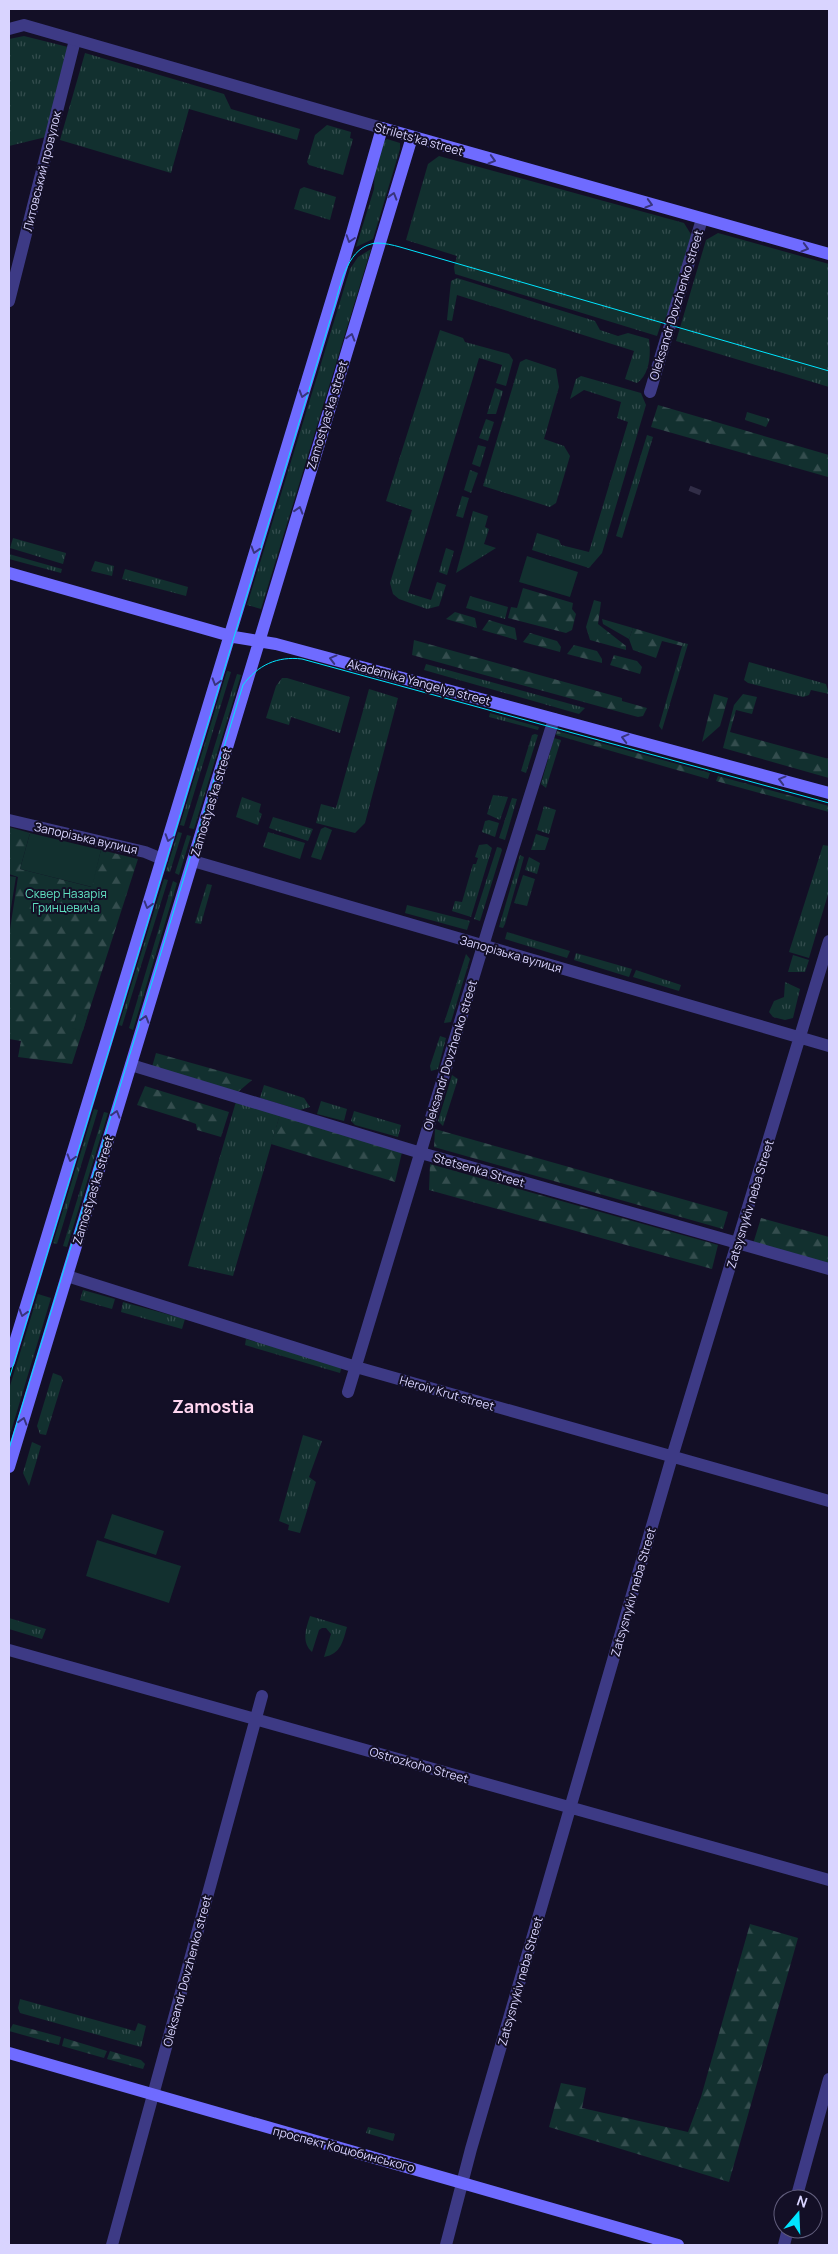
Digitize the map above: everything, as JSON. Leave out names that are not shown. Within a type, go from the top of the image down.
[{"type":"main road","name":"Strilets'ka street","points":[[382,128],[829,254]]},
{"type":"main road","points":[[9,1362],[352,233],[382,128]]},
{"type":"main road","name":"Zamostyas'ka street","points":[[9,1467],[412,137]]},
{"type":"main road","name":"Akademika Yangelya street","points":[[9,573],[229,636],[259,640],[829,793]]},
{"type":"main road","name":"проспект Коцюбинського","points":[[9,2053],[678,2245]]},
{"type":"street","name":"Strilets'ka street","points":[[9,29],[24,25],[382,128]]},
{"type":"street","name":"Литовський провулок","points":[[9,301],[75,40]]},
{"type":"street","name":"Oleksandr Dovzhenko street","points":[[650,392],[702,219]]},
{"type":"street","name":"Oleksandr Dovzhenko street","points":[[348,1392],[554,719]]},
{"type":"street","name":"Запорізька вулиця","points":[[9,820],[145,852],[162,859]]},
{"type":"street","name":"Запорізька вулиця","points":[[193,861],[829,1046]]},
{"type":"street","name":"Zatsysnykiv neba Street","points":[[446,2245],[672,1457],[829,941]]},
{"type":"street","name":"Stetsenka Street","points":[[131,1066],[421,1153],[829,1269]]},
{"type":"street","name":"Heroiv Krut street","points":[[67,1276],[356,1367],[829,1501]]},
{"type":"street","name":"Ostrozkoho Street","points":[[9,1650],[829,1880]]},
{"type":"street","name":"Oleksandr Dovzhenko street","points":[[112,2245],[262,1696]]},
{"type":"street","points":[[799,2189],[829,2079]]},
{"type":"green space","points":[[24,36],[68,47],[46,137],[9,146],[9,39]]},
{"type":"green space","points":[[85,53],[224,94],[231,109],[300,129],[297,140],[189,109],[171,173],[60,140]]},
{"type":"green space","points":[[327,125],[351,132],[350,138],[353,139],[343,175],[309,165],[307,162],[315,135]]},
{"type":"green space","points":[[387,139],[400,143],[400,149],[373,239],[356,247],[374,189],[375,161],[381,142]]},
{"type":"green space","points":[[439,156],[684,223],[692,236],[667,322],[662,321],[657,336],[455,274],[454,267],[457,256],[406,240],[428,164]]},
{"type":"green space","points":[[304,187],[336,197],[330,220],[294,209],[300,189]]},
{"type":"green space","points":[[718,233],[829,264],[829,387],[676,341],[706,240]]},
{"type":"green space","points":[[371,249],[261,609],[247,605],[350,269],[358,257]]},
{"type":"green space","points":[[457,278],[595,321],[600,330],[618,336],[628,333],[649,339],[650,357],[645,374],[637,383],[625,379],[634,351],[457,295],[452,321],[447,320],[451,281]]},
{"type":"green space","points":[[440,330],[463,338],[465,342],[509,354],[513,360],[506,386],[496,383],[502,365],[479,358],[408,593],[431,600],[437,582],[446,585],[439,606],[427,609],[399,599],[393,594],[390,583],[412,510],[386,501]]},
{"type":"green space","points":[[526,359],[556,369],[559,387],[544,439],[564,446],[570,456],[556,503],[550,507],[483,486],[520,362]]},
{"type":"green space","points":[[581,376],[641,393],[646,405],[602,553],[589,568],[532,550],[537,533],[559,540],[561,545],[589,552],[628,422],[617,418],[621,402],[584,390],[570,399],[576,379]]},
{"type":"green space","points":[[495,388],[503,391],[496,414],[487,414]]},
{"type":"green space","points":[[658,405],[829,455],[829,481],[828,477],[651,427]]},
{"type":"green space","points":[[747,412],[770,419],[766,427],[745,420]]},
{"type":"green space","points":[[486,419],[494,422],[488,441],[479,438]]},
{"type":"green space","points":[[647,435],[653,437],[622,538],[616,536]]},
{"type":"green space","points":[[478,445],[486,447],[480,467],[472,464]]},
{"type":"green space","points":[[470,470],[478,473],[471,493],[464,490]]},
{"type":"green space","points":[[462,496],[469,498],[463,518],[456,516]]},
{"type":"green space","points":[[473,511],[488,516],[485,527],[489,529],[484,544],[496,548],[456,573]]},
{"type":"green space","points":[[13,538],[66,553],[63,564],[10,548]]},
{"type":"green space","points":[[446,548],[454,551],[447,575],[439,572]]},
{"type":"green space","points":[[9,554],[62,569],[61,573],[9,559]]},
{"type":"green space","points":[[527,556],[578,572],[570,597],[519,582]]},
{"type":"green space","points":[[95,561],[114,566],[112,576],[91,571]]},
{"type":"green space","points":[[125,569],[188,587],[186,596],[122,579]]},
{"type":"green space","points":[[523,588],[573,603],[572,609],[576,614],[572,630],[566,633],[508,618],[511,607],[517,608]]},
{"type":"green space","points":[[470,596],[508,607],[505,619],[466,608]]},
{"type":"green space","points":[[594,600],[601,602],[598,624],[626,646],[626,650],[590,640],[586,627]]},
{"type":"green space","points":[[455,612],[475,618],[477,628],[446,619]]},
{"type":"green space","points":[[602,619],[633,628],[629,639],[603,624]]},
{"type":"green space","points":[[489,620],[515,628],[517,640],[482,630]]},
{"type":"green space","points":[[633,628],[683,643],[682,646],[662,641],[656,658],[633,650],[629,639]]},
{"type":"green space","points":[[530,633],[557,641],[561,647],[560,652],[523,642]]},
{"type":"green space","points":[[414,640],[622,698],[622,701],[647,708],[643,716],[638,717],[412,655]]},
{"type":"green space","points":[[683,643],[688,644],[662,730],[659,726]]},
{"type":"green space","points":[[574,645],[597,651],[602,659],[602,663],[567,654]]},
{"type":"green space","points":[[614,655],[637,661],[642,667],[640,674],[610,665]]},
{"type":"green space","points":[[749,662],[826,684],[829,694],[811,690],[809,695],[803,697],[748,683],[744,680]]},
{"type":"green space","points":[[426,664],[585,708],[579,714],[424,670]]},
{"type":"green space","points":[[227,671],[231,672],[184,826],[180,825]]},
{"type":"green space","points":[[237,674],[241,675],[194,829],[189,828]]},
{"type":"green space","points":[[282,678],[350,697],[340,733],[291,717],[289,725],[266,718],[276,686]]},
{"type":"green space","points":[[369,689],[398,698],[365,823],[355,833],[316,823],[321,804],[336,808]]},
{"type":"green space","points":[[714,694],[728,698],[720,726],[702,742]]},
{"type":"green space","points":[[743,694],[757,697],[752,714],[736,710],[730,732],[829,759],[829,778],[723,748],[734,705]]},
{"type":"green space","points":[[490,713],[539,727],[538,730],[489,717]]},
{"type":"green space","points":[[557,731],[710,773],[708,779],[556,735]]},
{"type":"green space","points":[[532,735],[538,735],[526,773],[521,771]]},
{"type":"green space","points":[[554,738],[561,740],[546,788],[541,784]]},
{"type":"green space","points":[[718,776],[829,806],[829,812],[716,781]]},
{"type":"green space","points":[[493,795],[508,797],[500,820],[487,814]]},
{"type":"green space","points":[[242,797],[261,804],[259,812],[262,814],[258,825],[236,817]]},
{"type":"green space","points":[[512,798],[517,799],[505,840],[499,838]]},
{"type":"green space","points":[[544,806],[556,810],[549,834],[537,830]]},
{"type":"green space","points":[[273,817],[313,829],[308,841],[269,828]]},
{"type":"green space","points":[[489,820],[499,823],[495,837],[482,832],[485,821]]},
{"type":"green space","name":"Сквер Назарія Гринцевича","points":[[9,827],[30,833],[20,869],[91,887],[101,850],[138,859],[72,1064],[18,1057],[21,1041],[9,1039],[9,936],[18,877],[9,874]]},
{"type":"green space","points":[[325,827],[332,830],[321,860],[311,857],[321,829]]},
{"type":"green space","points":[[178,832],[182,833],[170,872],[166,871]]},
{"type":"green space","points":[[268,832],[305,843],[300,859],[263,847]]},
{"type":"green space","points":[[30,833],[101,850],[92,887],[20,869]]},
{"type":"green space","points":[[536,834],[549,838],[545,850],[531,850]]},
{"type":"green space","points":[[187,835],[191,836],[179,875],[175,873]]},
{"type":"green space","points":[[487,844],[492,848],[471,917],[452,911],[455,901],[462,902],[473,864],[476,864],[478,858],[475,857],[479,845]]},
{"type":"green space","points":[[823,845],[829,846],[829,891],[809,958],[789,952]]},
{"type":"green space","points":[[497,847],[502,850],[480,921],[474,919]]},
{"type":"green space","points":[[520,855],[524,857],[505,924],[503,928],[499,927]]},
{"type":"green space","points":[[529,857],[540,863],[537,874],[525,870]]},
{"type":"green space","points":[[523,875],[535,879],[527,906],[514,903]]},
{"type":"green space","points":[[9,876],[16,877],[9,920]]},
{"type":"green space","points":[[164,879],[168,880],[122,1026],[119,1025]]},
{"type":"green space","points":[[173,881],[177,883],[133,1030],[129,1028]]},
{"type":"green space","points":[[207,884],[212,885],[201,924],[195,923]]},
{"type":"green space","points":[[407,905],[470,921],[467,930],[405,913]]},
{"type":"green space","points":[[507,932],[570,951],[567,958],[505,939]]},
{"type":"green space","points":[[576,953],[632,969],[629,977],[574,960]]},
{"type":"green space","points":[[466,954],[470,959],[451,1022],[444,1023]]},
{"type":"green space","points":[[793,955],[809,960],[805,972],[788,972]]},
{"type":"green space","points":[[636,970],[681,985],[679,991],[633,977]]},
{"type":"green space","points":[[785,982],[800,989],[793,1018],[785,1020],[773,1017],[769,1012],[774,1001],[784,997]]},
{"type":"green space","points":[[77,1013],[87,1017],[83,1031],[72,1028]]},
{"type":"green space","points":[[440,1036],[446,1038],[438,1069],[431,1071],[430,1066]]},
{"type":"green space","points":[[156,1053],[252,1080],[238,1092],[152,1067]]},
{"type":"green space","points":[[452,1075],[458,1079],[443,1126],[438,1121]]},
{"type":"green space","points":[[264,1085],[304,1098],[310,1107],[300,1110],[260,1098]]},
{"type":"green space","points":[[145,1086],[229,1112],[221,1137],[197,1130],[196,1124],[137,1105]]},
{"type":"green space","points":[[237,1098],[281,1111],[233,1276],[188,1266]]},
{"type":"green space","points":[[321,1101],[347,1109],[344,1121],[317,1114]]},
{"type":"green space","points":[[94,1109],[98,1110],[57,1244],[53,1243]]},
{"type":"green space","points":[[281,1111],[403,1148],[395,1182],[271,1144]]},
{"type":"green space","points":[[354,1111],[401,1125],[398,1137],[355,1125],[351,1121]]},
{"type":"green space","points":[[104,1112],[108,1113],[67,1247],[63,1246]]},
{"type":"green space","points":[[435,1129],[728,1212],[723,1229],[434,1147]]},
{"type":"green space","points":[[430,1164],[718,1245],[712,1269],[429,1190]]},
{"type":"green space","points":[[761,1218],[829,1237],[829,1269],[752,1247]]},
{"type":"green space","points":[[83,1290],[115,1299],[112,1309],[80,1300]]},
{"type":"green space","points":[[38,1294],[51,1298],[9,1438],[9,1389]]},
{"type":"green space","points":[[123,1302],[185,1319],[182,1329],[121,1312]]},
{"type":"green space","points":[[246,1339],[342,1366],[340,1373],[245,1345]]},
{"type":"green space","points":[[53,1373],[61,1376],[63,1380],[46,1435],[40,1434],[37,1426]]},
{"type":"green space","points":[[303,1435],[322,1441],[309,1477],[316,1482],[300,1533],[288,1530],[289,1525],[279,1521]]},
{"type":"green space","points":[[32,1442],[41,1446],[29,1486],[23,1473]]},
{"type":"green space","points":[[112,1514],[164,1531],[156,1555],[104,1538]]},
{"type":"green space","points":[[97,1540],[181,1566],[169,1603],[86,1576]]},
{"type":"green space","points":[[310,1616],[347,1627],[338,1650],[334,1653],[324,1657],[331,1634],[326,1628],[319,1630],[312,1652],[306,1644],[305,1635]]},
{"type":"green space","points":[[9,1618],[46,1629],[42,1639],[9,1629]]},
{"type":"green space","points":[[750,1924],[798,1938],[729,2182],[549,2127],[561,2083],[586,2088],[582,2108],[688,2132],[701,2097]]},
{"type":"green space","points":[[20,1999],[135,2031],[138,2023],[146,2026],[141,2047],[20,2013],[18,2008]]},
{"type":"green space","points":[[13,2024],[61,2037],[59,2045],[9,2031]]},
{"type":"green space","points":[[64,2038],[107,2051],[104,2058],[62,2046]]},
{"type":"green space","points":[[110,2051],[141,2060],[145,2064],[143,2069],[107,2059]]},
{"type":"green space","points":[[368,2127],[395,2134],[393,2141],[366,2133]]},
{"type":"tunnel","points":[[694,493],[696,488]]},
{"type":"tram line","points":[[9,1379],[343,276],[347,266],[359,250],[367,245],[377,243],[394,246],[829,371]]},
{"type":"tram line","points":[[9,1449],[243,685],[255,672],[276,661],[293,658],[302,659],[829,803]]},
{"type":"district","name":"Zamostia","points":[[213,1406]]}]
